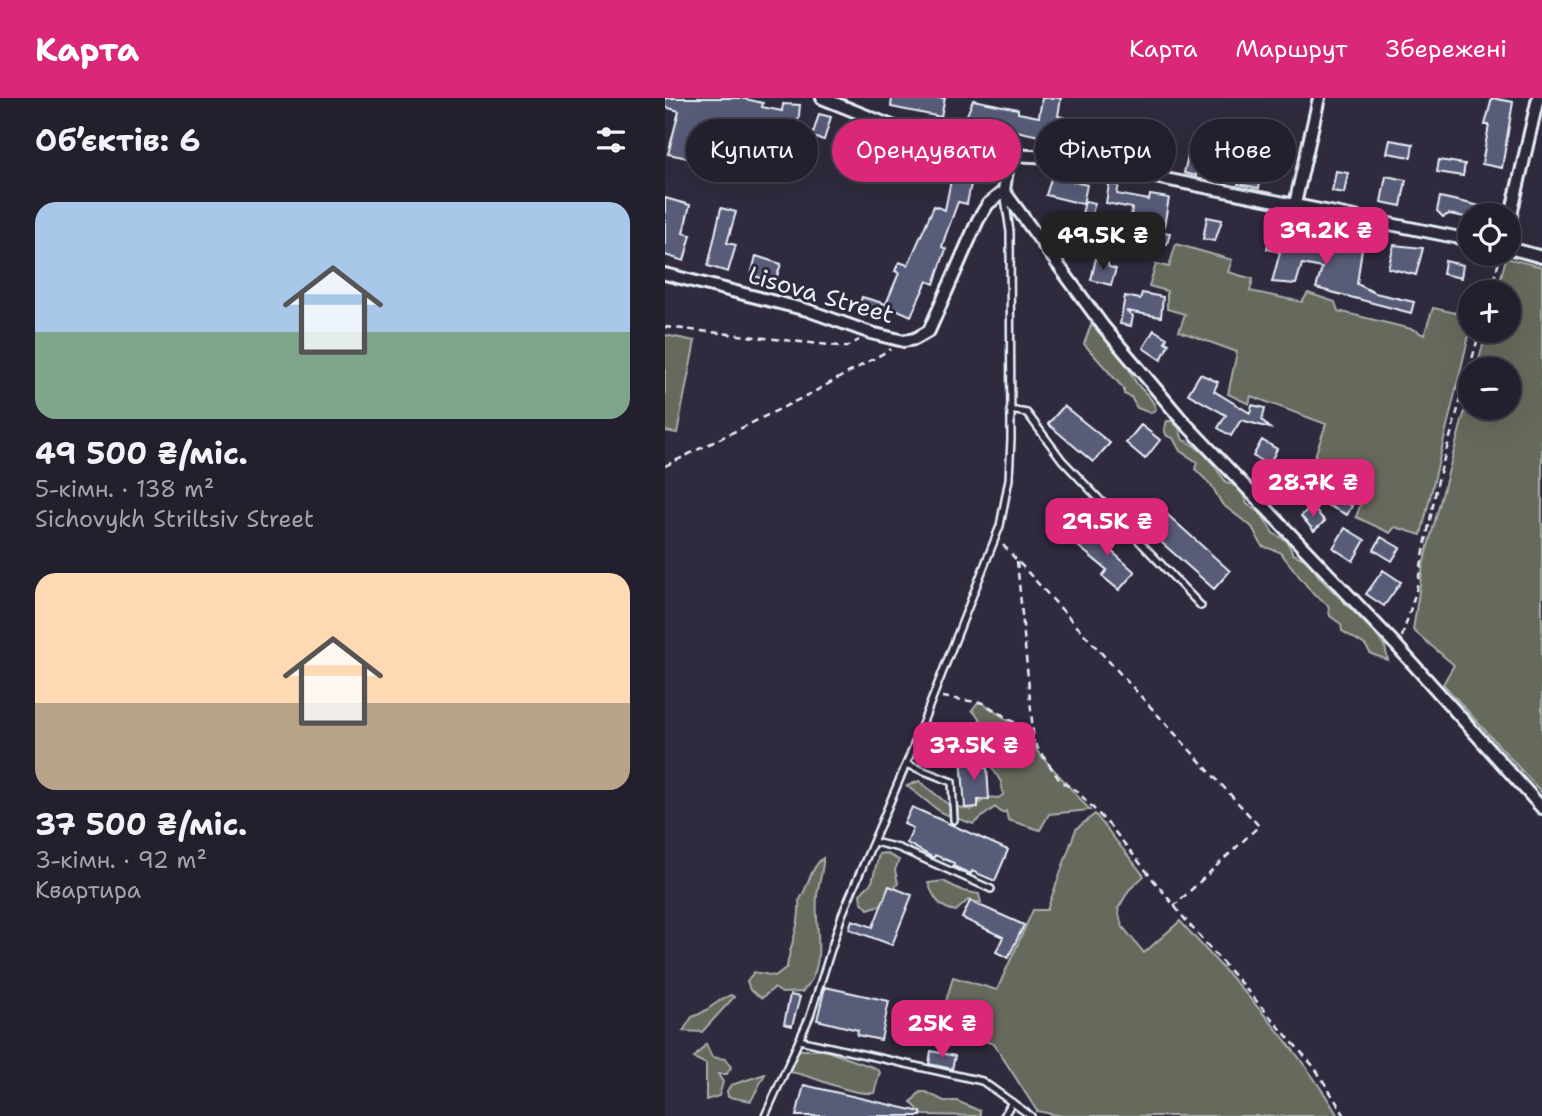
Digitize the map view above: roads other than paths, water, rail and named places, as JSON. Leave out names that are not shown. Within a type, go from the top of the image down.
[{"type":"street","points":[[822,98],[874,119]]},
{"type":"street","points":[[1294,204],[1319,98]]},
{"type":"street","points":[[1514,203],[1538,98]]},
{"type":"street","points":[[1021,156],[1055,157],[1458,238]]},
{"type":"street","points":[[1005,182],[1004,191],[1103,326],[1181,419],[1396,645],[1542,808]]},
{"type":"street","name":"Lisova Street","points":[[665,274],[807,310],[871,333],[901,340],[915,339],[929,331],[978,220],[988,204],[1004,191]]},
{"type":"street","points":[[1521,251],[1542,257]]},
{"type":"lane","points":[[765,1116],[810,1016],[842,915],[906,764],[996,538],[1009,480],[1010,232],[1004,191]]},
{"type":"lane","points":[[1010,410],[1027,413],[1062,460],[1201,606]]},
{"type":"lane","points":[[906,764],[952,782],[954,820]]},
{"type":"lane","points":[[874,842],[899,848],[991,889]]},
{"type":"lane","points":[[799,1040],[982,1081],[1031,1116]]},
{"type":"lane","points":[[1004,1116],[1011,1102]]}]
